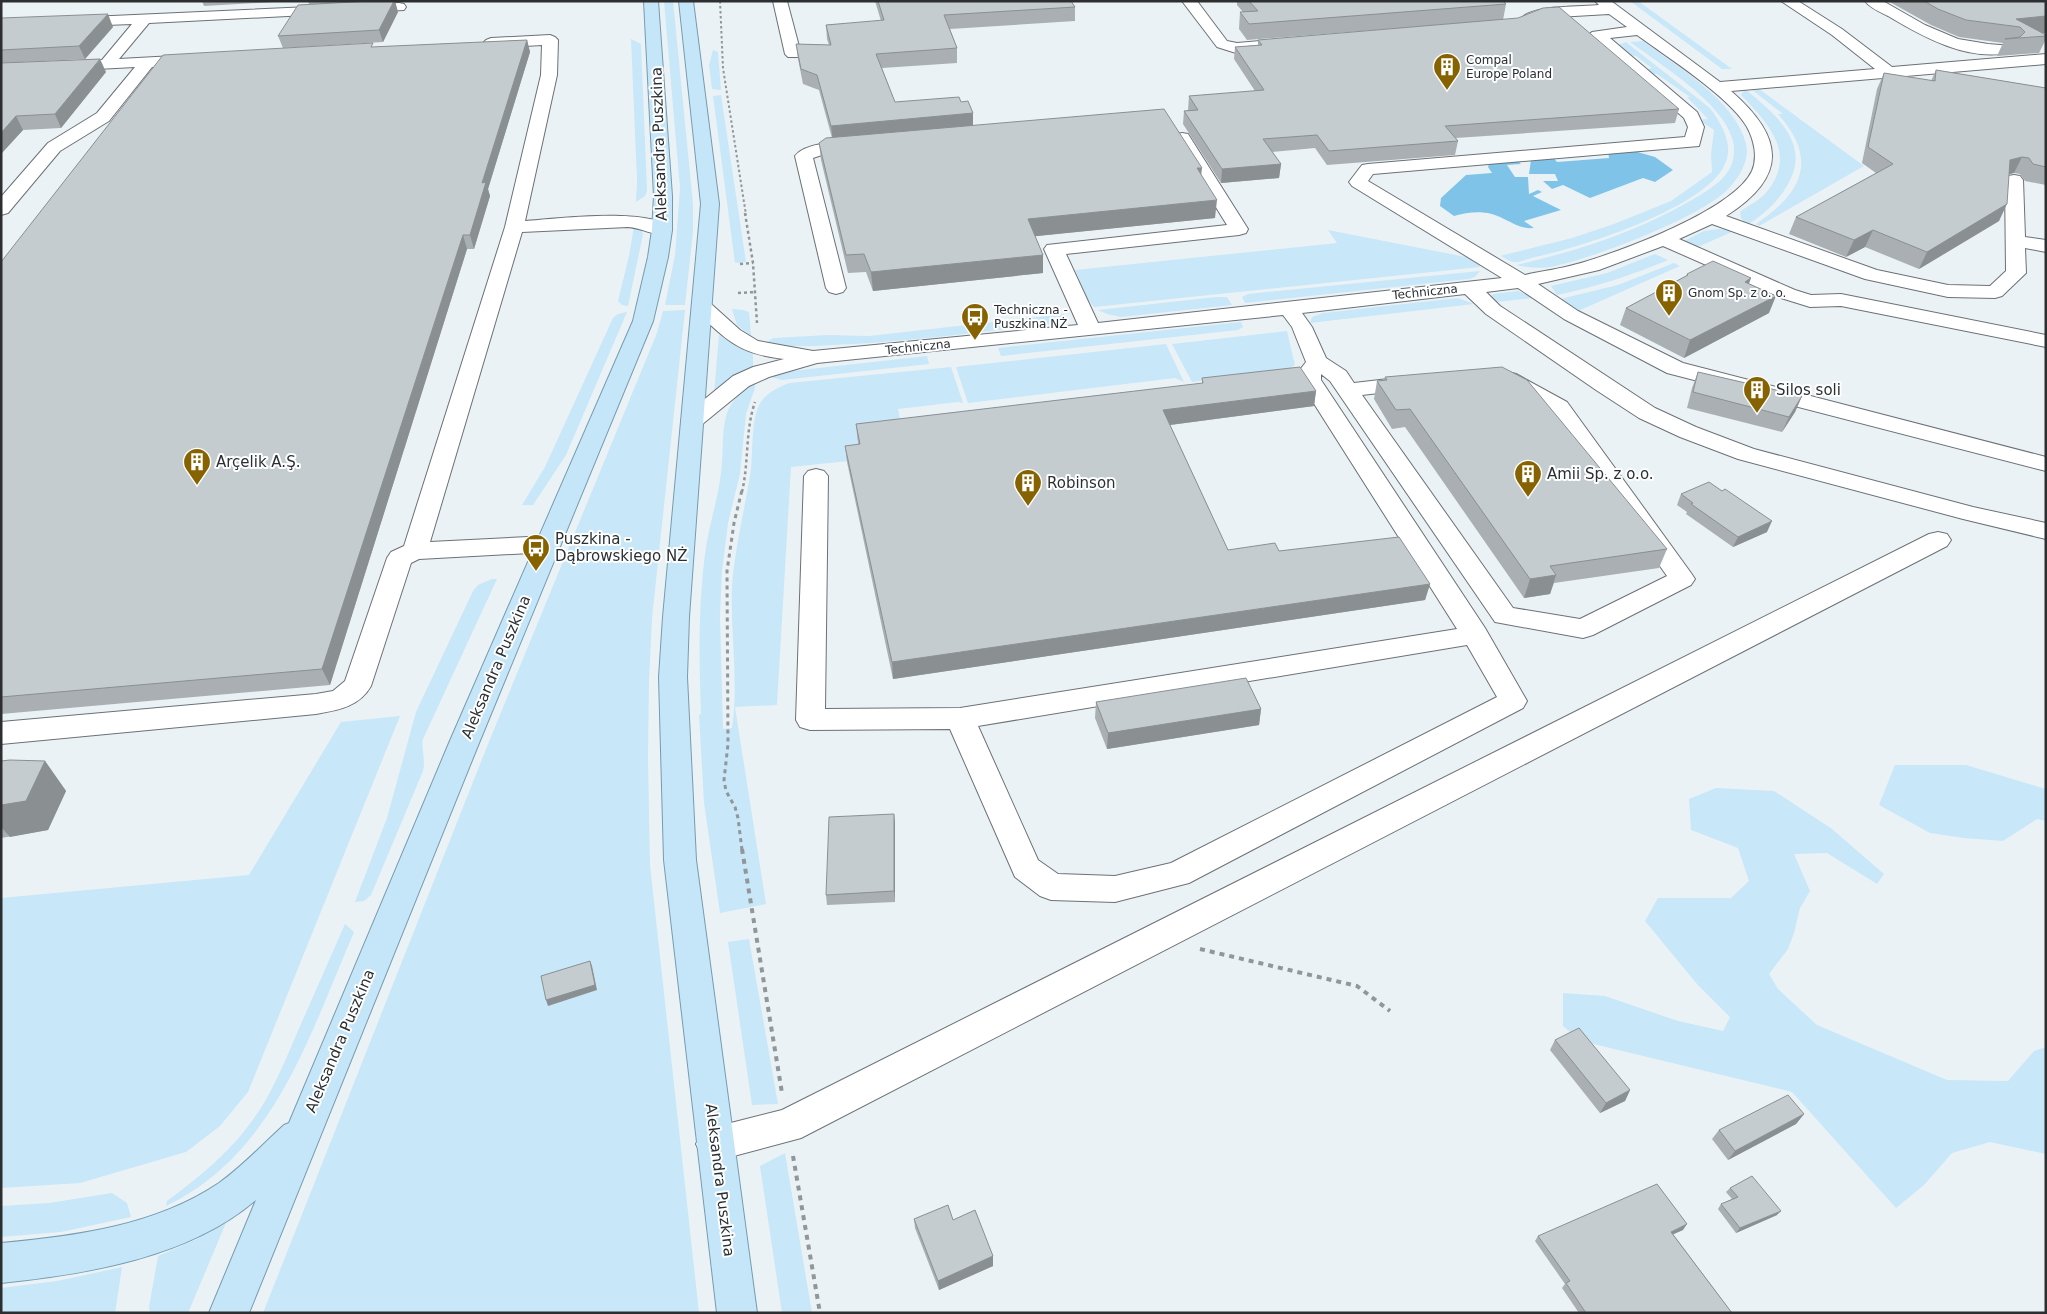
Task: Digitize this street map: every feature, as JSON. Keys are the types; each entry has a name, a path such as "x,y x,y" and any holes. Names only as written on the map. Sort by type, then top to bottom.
{"main road":[{"name":"Aleksandra Puszkina","path":"229,1313 302,1133 548,544 643,322 662,230 650,202 651,1"},
{"name":"Aleksandra Puszkina","path":"686,1 710,204 676,617 674,677 675,766 680,869 737,1313"},
{"path":"1,1263 39,1259 101,1248 145,1237 189,1221 233,1195 302,1133"}],"street":[{"path":"780,1 793,54"},
{"path":"1189,1 1222,44 1228,47 1286,44"},
{"path":"1788,1 1837,32 1888,72"},
{"path":"1872,1 1931,35 1978,49 1993,50 2046,46"},
{"path":"1515,25 1532,10 1607,5"},
{"name":"Techniczna","path":"692,421 741,381 760,372 816,357 1091,330 1522,282 1591,266 1663,239 1712,217 1746,192 1758,177 1763,163 1764,146 1757,129 1716,86 1607,5"},
{"path":"1,25 399,8"},
{"path":"106,65 144,19"},
{"path":"1641,30 1597,35 1691,116 1696,127 1693,142 1368,169 1358,182 1522,282 1571,315 1675,368 2046,464"},
{"path":"415,551 515,220 549,74 550,40 472,44"},
{"path":"1993,50 2015,62"},
{"path":"1716,86 2046,59"},
{"path":"1,69 206,60"},
{"path":"1,209 54,147 104,117 147,63"},
{"path":"1904,71 1961,81"},
{"path":"1091,330 1054,249 1239,229 1173,125"},
{"path":"836,288 804,156 822,149 870,144"},
{"path":"1712,217 1872,275 1948,291 1995,292 2016,273 2014,180"},
{"path":"515,220 650,202"},
{"path":"515,220 628,221 646,223 662,230"},
{"path":"1663,239 1779,291 1810,301 1841,300 2046,341"},
{"path":"2016,241 2046,246"},
{"path":"1469,288 1493,310 1596,380 1647,412 1688,432 1746,454 1972,514 2046,531"},
{"name":"Techniczna","path":"703,307 732,334 745,343 758,348 816,357"},
{"path":"1288,307 1302,327 1317,362 1338,376 1504,616 1583,629 1682,579 1559,407 1502,376 1487,376"},
{"path":"960,718 1026,868 1051,887 1115,889 1178,874 1513,701 1475,635 1310,380 1310,371 1317,362"},
{"path":"1347,390 1440,380"},
{"path":"816,476 810,720 960,718 1475,635"},
{"path":"715,1144 788,1126 1938,540"},
{"path":"1,733 316,704 341,699 357,686 400,558 415,551 548,544"}],"path":[{"path":"740,264 753,263"},
{"path":"738,293 756,292"},
{"path":"728,728 728,753 724,780 726,791 735,807 738,818 742,860 755,942"},
{"path":"1158,939 1357,986 1390,1012"}],"shaded area":[{"path":"664,1 673,1 693,204 693,232 685,305 665,305 675,255 680,188"},
{"path":"1630,1 1638,1 1732,69 1722,69"},
{"path":"631,39 641,44 647,191 645,196 636,202 637,180"},
{"path":"1643,41 1703,86 1730,113 1740,128 1747,150 1745,162 1737,179 1729,188 1696,212 1617,247 1550,267 1537,268 1516,265 1584,247 1649,222 1706,191 1721,180 1731,167 1734,148 1727,127 1705,99 1674,73 1630,42"},
{"path":"1626,42 1710,108 1719,121 1727,142 1728,149 1725,164 1714,180 1695,195 1670,209 1613,234 1560,251 1520,261 1512,262 1500,256 1572,238 1614,224 1671,201 1712,172 1711,154 1714,130 1699,120 1708,119 1687,97 1690,97 1657,74 1645,73 1636,66 1647,69 1652,68 1636,56 1628,55 1618,45"},
{"path":"713,50 718,52 721,90 712,89 709,65"},
{"path":"1755,86 1864,166 1759,226 1756,224 1785,200 1794,188 1800,175 1801,161 1798,146 1791,131 1778,114 1783,114 1751,89"},
{"path":"1745,89 1778,119 1793,142 1795,155 1794,169 1788,184 1780,196 1770,207 1747,225 1741,218 1740,212 1765,194 1775,180 1779,166 1779,153 1776,140 1769,128 1741,95"},
{"path":"721,95 746,262 735,263 713,96"},
{"path":"1634,151 1655,157 1673,170 1655,182 1643,178 1590,198 1563,185 1552,189 1543,181 1558,181 1555,174 1529,174 1531,160 1552,156 1557,162 1609,158 1608,152"},
{"path":"1518,161 1521,164 1507,165 1515,177 1528,177 1529,194 1538,190 1542,192 1533,196 1561,210 1524,221 1534,228 1522,227 1498,216 1486,213 1473,212 1454,216 1440,206 1441,198 1466,175 1492,173 1488,167 1489,164"},
{"path":"634,226 641,230 643,234 628,306 622,305 618,301"},
{"path":"1719,229 1734,231 1693,249 1682,242 1704,231"},
{"path":"1328,230 1476,259 1480,267 1094,307 1088,300 1075,270 1337,243"},
{"path":"1655,254 1668,260 1614,280 1571,292 1557,295 1551,286 1607,273"},
{"path":"1674,263 1680,266 1578,311 1560,299 1618,285"},
{"path":"1480,271 1475,277 1469,279 1245,303 1242,297 1248,294"},
{"path":"1518,291 1534,298 1496,302 1491,297 1493,294"},
{"path":"1227,297 1232,305 1121,317 1098,310"},
{"path":"1458,298 1474,304 1310,323 1312,317 1323,313"},
{"path":"732,309 749,312 751,336 737,325"},
{"path":"685,310 652,618 648,758 650,865 699,1313 263,1313 488,744 657,333 663,311"},
{"path":"627,312 566,455 533,505 522,505 545,467 613,318 618,314"},
{"path":"1064,314 1053,324 905,340 810,346 765,343 773,338 829,335 869,336"},
{"path":"1241,322 1243,327 1238,330 1001,356 998,348"},
{"path":"1287,331 1295,365 1284,372 1192,382 1172,344"},
{"path":"719,335 735,346 753,353 753,368 714,393"},
{"path":"1166,344 1184,382 1175,378 968,403 956,367"},
{"path":"927,356 929,364 782,380 768,376 792,371"},
{"path":"951,367 963,403 898,409 902,430 857,440 858,460 791,467 777,705 735,707 766,904 720,913 704,803 699,715 701,714 700,630 703,568 720,482 724,427 727,413 738,395 755,382 755,388 746,414 740,474 728,523 722,571 720,616 723,729 732,728 735,693 732,621 733,571 751,469 754,425 761,402 770,393 789,383"},
{"path":"492,579 497,579 423,739 423,771 371,895 364,901 355,902 387,818 416,712 473,591 478,585"},
{"path":"400,716 248,1092 220,1126 186,1152 80,1183 1,1188 1,898 249,875 341,722"},
{"path":"1895,765 1966,765 2046,789 2046,821 2037,819 2003,841 1930,833 1879,805"},
{"path":"1716,788 1774,791 1832,829 1884,874 1877,884 1827,853 1794,854 1810,891 1800,908 1788,949 1769,974 1778,989 1817,1025 1947,1080 2008,1081 2034,1051 2046,1047 2046,1154 1990,1142 1952,1153 1924,1185 1896,1208 1792,1092 1581,1041 1563,1026 1563,993 1605,996 1678,1021 1723,1031 1730,1017 1697,984 1645,921 1658,898 1731,898 1749,881 1738,848 1691,830 1689,799"},
{"path":"345,924 354,932 304,1050 284,1088 261,1124 235,1156 203,1184 166,1206 167,1201 201,1174 233,1144 259,1111 272,1089"},
{"path":"749,939 778,1104 752,1105 728,942"},
{"path":"785,1153 812,1313 782,1313 760,1166"},
{"path":"112,1193 127,1203 131,1217 61,1232 1,1237 1,1206 49,1203"},
{"path":"228,1218 188,1313 150,1313 149,1307 158,1256 197,1239"},
{"path":"122,1267 115,1313 1,1313 1,1288 57,1281"}],"building":[{"path":"394,1 379,30 278,36 298,5"},
{"path":"878,1 1071,1 1075,7 944,15 957,48 876,54 895,102 959,97 961,102 968,101 973,113 831,126 817,75 801,69 796,44 831,45 826,25 884,20"},
{"path":"1249,1 1503,1 1506,4 1249,24 1240,12 1258,11"},
{"path":"1924,1 2046,1 2046,16 2016,19 2046,36 2005,39 2020,37 2025,32 2020,27 1966,20 1938,9"},
{"name":"Compal Europe Poland","path":"1559,7 1679,109 1445,126 1458,141 1329,151 1317,135 1263,139 1281,164 1222,169 1184,111 1198,110 1189,96 1264,90 1235,47 1262,45 1258,40 1518,18 1543,8"},
{"path":"108,14 79,46 1,50 1,18"},
{"name":"Arçelik A.Ş.","path":"527,40 482,183 486,182 470,235 463,235 322,669 1,697 1,262 163,55 373,43 371,47"},
{"path":"100,59 55,114 16,116 1,133 1,63"},
{"path":"1936,70 2046,88 2046,167 2033,164 2029,158 2022,157 2010,160 2007,204 1927,252 1873,230 1854,240 1796,217 1893,164 1868,147 1884,73 1935,81"},
{"path":"1164,109 1202,168 1197,168 1217,200 1028,219 1043,255 871,272 864,254 846,255 819,143 826,138"},
{"path":"1713,261 1751,278 1745,282 1776,296 1690,340 1626,308 1687,274"},
{"name":"Robinson","path":"1300,367 1316,391 1163,410 1228,550 1275,543 1279,551 1399,537 1430,584 892,662 845,446 860,444 856,424 1203,383 1202,378"},
{"name":"Amii Sp. z o.o.","path":"1502,367 1527,380 1667,549 1550,566 1556,575 1530,579 1410,409 1396,410 1377,381 1387,380 1385,377"},
{"path":"1698,372 1802,396 1789,417 1693,392"},
{"path":"1709,482 1722,491 1725,489 1772,521 1738,537 1691,504 1693,503 1681,494"},
{"path":"1246,678 1261,709 1108,733 1096,702"},
{"path":"1,761 45,761 26,801 1,805"},
{"path":"894,814 894,891 826,895 829,817"},
{"path":"590,961 595,985 546,1000 541,976"},
{"path":"1579,1028 1630,1090 1606,1103 1555,1040"},
{"path":"1788,1095 1804,1114 1735,1151 1719,1130"},
{"path":"1752,1176 1781,1211 1740,1228 1721,1204 1738,1197 1730,1188"},
{"path":"1657,1184 1687,1224 1671,1232 1732,1313 1586,1313 1566,1283 1570,1281 1538,1236"},
{"path":"948,1205 953,1220 975,1210 993,1256 938,1281 914,1219"}],"place":[{"name":"Compal Europe Poland","path":"1447,91"},
{"name":"Gnom Sp. z o. o.","path":"1669,317"},
{"name":"Techniczna - Puszkina NŻ","path":"975,341"},
{"name":"Silos soli","path":"1757,414"},
{"name":"Arçelik A.Ş.","path":"197,486"},
{"name":"Amii Sp. z o.o.","path":"1528,498"},
{"name":"Robinson","path":"1028,507"},
{"name":"Puszkina - Dąbrowskiego NŻ","path":"536,572"}]}
